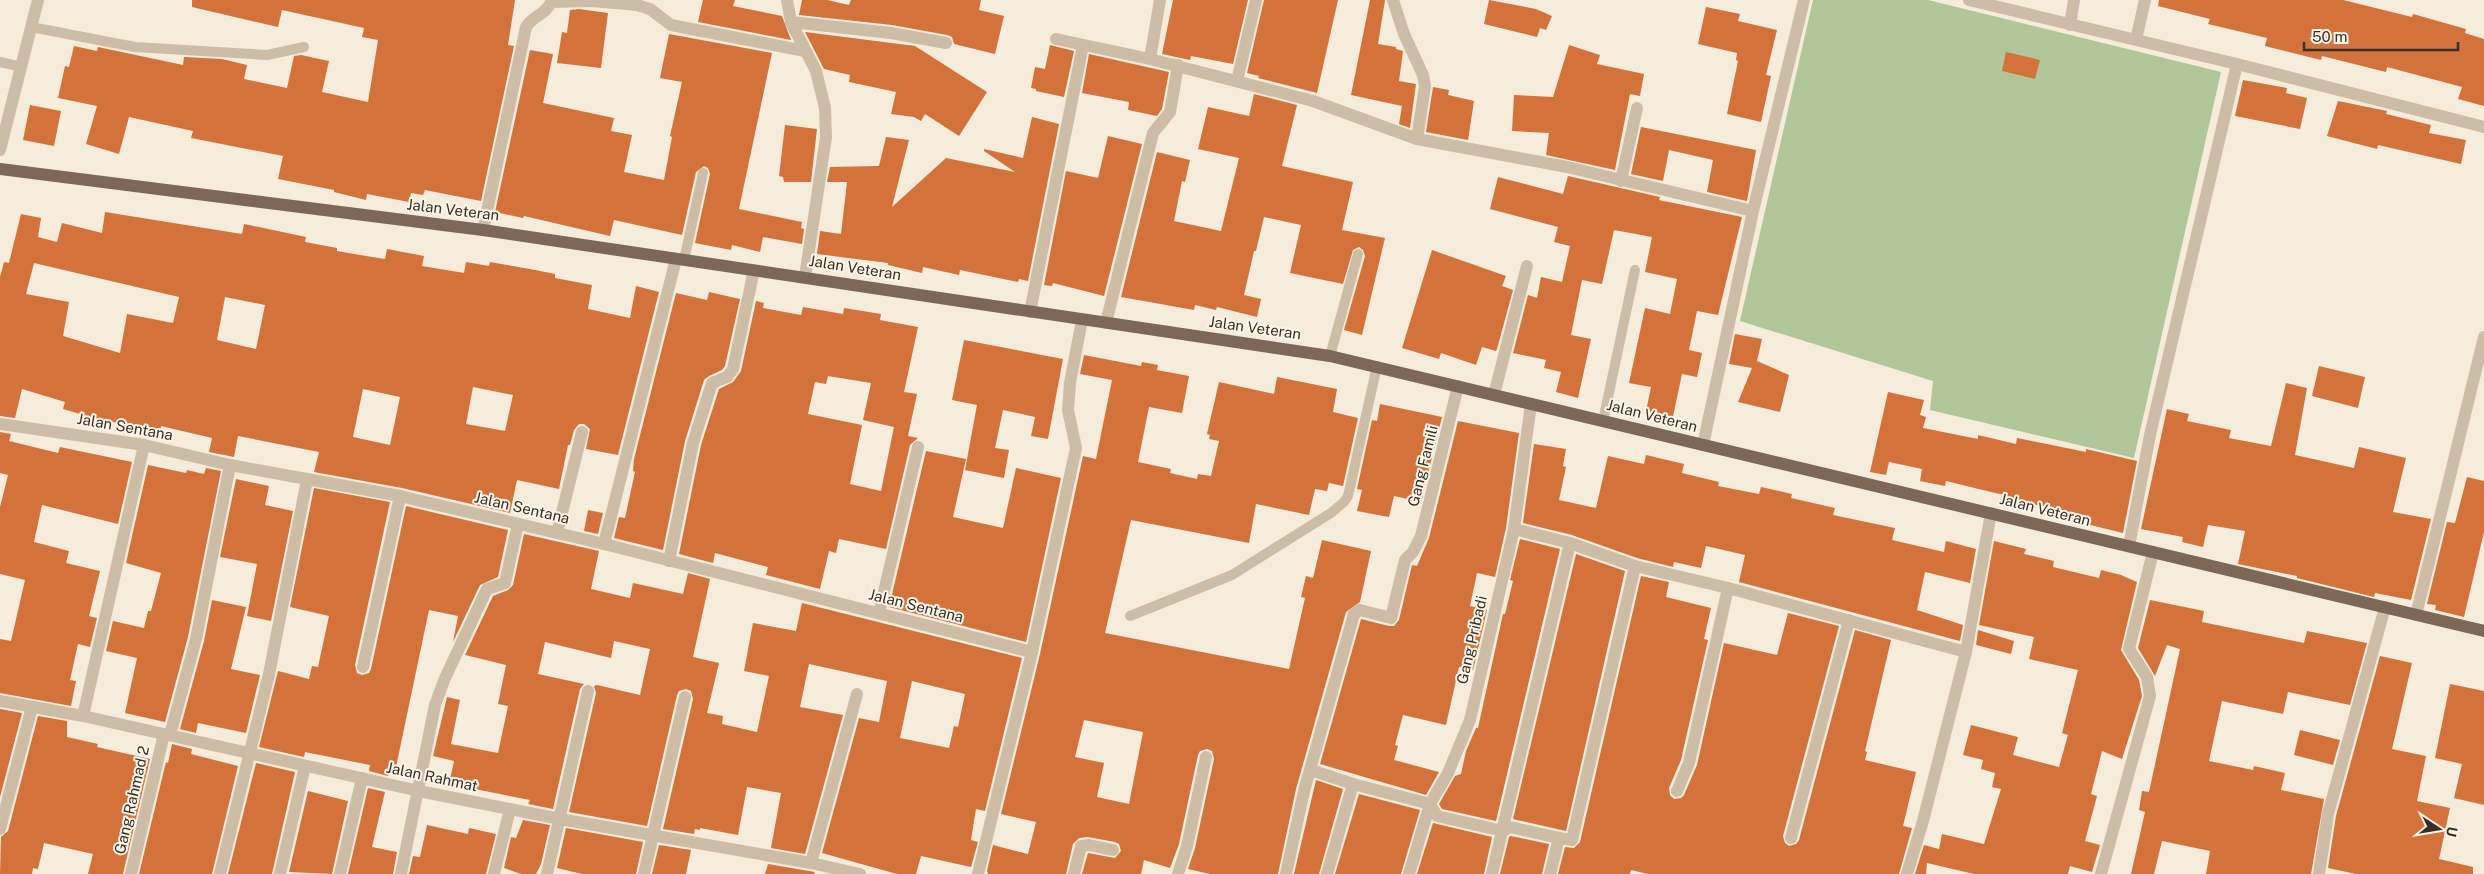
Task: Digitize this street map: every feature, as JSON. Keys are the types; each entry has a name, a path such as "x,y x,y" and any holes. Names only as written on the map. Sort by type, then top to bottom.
{"main road":[{"name":"Jalan Veteran","path":"0,169 483,230 805,276 1082,320 1330,356 2484,631"}],"street":[{"path":"0,150 38,0"},
{"path":"787,0 791,22 816,71 825,108 826,138 805,276"},
{"path":"1150,59 1160,0"},
{"path":"1237,81 1256,0"},
{"path":"1394,0 1404,34 1423,74 1425,86 1417,139"},
{"path":"1703,445 1753,211 1804,0"},
{"path":"1969,0 2005,4 2070,24 2237,64 2484,127"},
{"path":"2070,24 2074,0"},
{"path":"2136,40 2146,0"},
{"path":"483,230 526,27 529,22 544,13 550,1 592,1 637,5 650,9 671,25 805,50"},
{"path":"791,22 891,33 946,43"},
{"path":"1056,39 1178,65 1313,101 1417,139 1514,156 1753,211"},
{"path":"1030,312 1083,45"},
{"path":"2129,546 2150,435 2237,64"},
{"path":"1106,323 1153,133 1170,112 1178,65"},
{"path":"1622,180 1637,108"},
{"path":"604,544 680,259"},
{"path":"1494,396 1527,266"},
{"path":"669,561 698,426 712,383 727,377 733,369 754,270"},
{"path":"978,874 1032,652 1076,448 1068,410 1070,383 1082,320"},
{"path":"2416,615 2484,336"},
{"name":"Gang Famili","path":"1311,770 1355,612 1360,610 1391,618 1405,560 1413,552 1422,536 1458,386"},
{"name":"Gang Pribadi","path":"1409,874 1430,804 1448,773 1470,720 1514,530 1531,404"},
{"name":"Jalan Sentana","path":"0,424 144,445 230,465 400,496 604,544 1032,652"},
{"path":"557,533 582,432"},
{"path":"83,716 144,445"},
{"path":"879,613 918,447"},
{"name":"Gang Rahmad 2","path":"131,874 167,734 196,639 230,465"},
{"path":"220,874 269,674 308,480"},
{"path":"363,667 400,496"},
{"path":"1907,874 1923,821 1966,652 1991,513"},
{"path":"401,874 435,706 445,678 487,588 504,583 518,524"},
{"path":"1514,530 1570,543 1635,566 1728,588 1966,652"},
{"path":"1492,874 1570,543"},
{"path":"2101,874 2150,696 2148,677 2129,649 2153,552"},
{"path":"1286,874 1297,820 1311,770 1353,784 1430,804 1437,816 1503,831 1510,827 1572,840 1635,566"},
{"path":"1677,791 1689,763 1728,588"},
{"path":"2319,874 2328,814 2385,608"},
{"path":"1791,838 1849,620"},
{"path":"547,874 588,691"},
{"path":"817,867 856,694"},
{"path":"644,874 685,696"},
{"name":"Jalan Rahmat","path":"0,702 83,716 418,791 860,874"},
{"path":"0,829 32,707"},
{"path":"1178,874 1187,846 1206,757"},
{"path":"280,874 305,766"},
{"path":"340,874 362,778"},
{"path":"1327,874 1353,784"},
{"path":"494,874 510,809"},
{"path":"1550,874 1559,838"},
{"path":"1074,874 1084,844 1113,850"}],"lane":[{"path":"31,27 135,47 267,55 304,47"},
{"path":"0,62 22,67"},
{"path":"680,259 703,173"},
{"path":"1330,356 1358,254"},
{"path":"1603,421 1635,270"},
{"path":"1130,616 1232,575 1319,522 1344,502 1348,496 1377,366"}],"green space":[{"path":"1813,0 1928,0 2221,72 2134,458 1930,410 1933,381 1740,321"}],"building":[{"path":"192,0 515,0 508,45 514,46 481,201 425,190 423,195 411,193 409,202 367,194 366,200 334,192 334,190 278,179 283,156 191,138 193,131 129,117 119,154 86,144 97,106 58,98 65,66 69,67 74,46 97,51 98,47 183,65 184,57 222,59 247,65 244,79 287,88 294,56 301,55 329,61 322,92 368,102 378,40 362,37 364,28 282,10 278,27 192,7"},
{"path":"703,0 735,0 733,6 782,16 791,40 698,22"},
{"path":"802,0 827,0 849,5 851,0 981,0 979,10 1004,16 995,54 954,44 952,37 947,35 892,25 799,15"},
{"path":"1173,0 1248,0 1233,64 1191,56 1190,60 1162,54"},
{"path":"1264,0 1338,0 1317,93 1258,78 1259,76 1247,73"},
{"path":"1370,0 1385,0 1378,44 1396,47 1396,49 1403,51 1399,81 1416,84 1410,128 1399,124 1402,106 1351,95"},
{"path":"1489,0 1536,9 1552,16 1546,30 1540,28 1537,37 1484,24"},
{"path":"2159,0 2343,0 2412,17 2413,14 2466,29 2465,33 2484,39 2484,106 2458,99 2462,87 2387,67 2386,72 2322,56 2321,60 2265,46 2267,38 2208,24 2210,19 2158,6"},
{"path":"1706,7 1740,14 1738,21 1777,30 1766,75 1771,76 1761,122 1727,114 1738,61 1736,60 1737,53 1698,44"},
{"path":"579,9 608,13 601,68 557,63 562,32 567,33 570,10"},
{"path":"805,32 915,46 987,92 959,136 925,114 921,121 914,117 891,114 896,92 849,82 850,75 824,69"},
{"path":"669,34 772,53 739,209 802,222 801,228 804,229 802,244 763,237 760,252 732,245 731,250 695,243 710,174 708,168 704,166 696,172 682,235 614,220 610,236 524,216 523,218 495,212 530,50 553,54 543,103 614,118 611,131 632,135 624,172 664,180 672,137 670,136 682,82 660,78"},
{"path":"1050,45 1074,51 1064,97 1036,91 1036,89 1031,88 1035,67 1045,69"},
{"path":"1569,45 1600,55 1597,64 1644,74 1640,96 1630,94 1615,170 1546,155 1549,133 1512,131 1514,95 1553,97"},
{"path":"2006,52 2040,60 2035,79 2002,71"},
{"path":"1089,54 1169,72 1162,109 1157,116 1128,110 1129,102 1082,93"},
{"path":"2243,80 2287,88 2286,93 2307,98 2300,129 2235,116"},
{"path":"1433,87 1449,90 1448,95 1474,101 1468,140 1426,132"},
{"path":"1254,94 1297,105 1282,166 1353,182 1342,230 1385,238 1362,335 1344,330 1365,256 1363,250 1359,247 1353,250 1343,284 1290,273 1301,225 1264,217 1244,295 1261,299 1257,317 1217,307 1216,310 1195,305 1194,310 1121,297 1157,152 1190,160 1185,182 1182,181 1174,221 1221,231 1239,158 1198,149 1208,107 1249,116"},
{"path":"2338,101 2387,111 2386,114 2431,125 2429,133 2466,140 2461,164 2378,145 2377,149 2327,136"},
{"path":"30,105 61,111 54,146 23,140"},
{"path":"1032,117 1059,124 1028,281 1019,279 1018,282 960,270 959,275 923,267 922,273 888,265 888,263 817,254 820,231 841,234 847,182 827,182 830,167 879,166 886,137 909,140 892,207 946,158 1015,172 984,151 984,149 1023,158"},
{"path":"785,125 817,129 811,182 784,182 783,177 779,176"},
{"path":"1641,127 1756,150 1747,201 1707,192 1713,160 1669,150 1663,181 1631,174"},
{"path":"1108,136 1142,144 1104,296 1053,283 1052,286 1044,285 1066,171 1098,178"},
{"path":"1568,176 1660,197 1659,200 1742,217 1718,315 1697,311 1689,350 1702,353 1697,377 1682,374 1672,421 1645,416 1651,387 1629,383 1645,308 1670,314 1677,279 1645,272 1652,237 1614,230 1602,284 1582,280 1571,335 1591,339 1578,398 1556,392 1561,372 1544,368 1546,360 1513,353 1528,295 1537,298 1541,277 1562,282 1570,246 1554,242 1558,227 1490,209 1498,177 1563,194"},
{"path":"105,212 242,234 244,224 306,237 305,242 337,248 337,251 385,259 387,249 424,256 422,266 464,273 466,262 489,266 490,262 555,274 555,278 592,285 588,309 630,318 636,286 659,292 618,455 586,449 590,429 584,424 579,424 574,430 570,445 568,445 559,489 517,480 510,513 402,488 314,472 319,452 238,436 234,457 209,452 212,438 161,426 160,432 94,418 63,409 65,402 22,389 15,418 0,416 0,277 4,262 9,263 21,214 41,218 38,237 57,242 62,223 102,233","holes":["34,263 179,297 173,323 127,314 120,353 63,336 69,302 26,294","225,297 265,305 256,349 217,340","473,387 513,395 505,431 466,424","363,389 400,397 390,445 353,437"]},
{"path":"1432,250 1506,276 1502,286 1513,290 1497,349 1496,351 1482,347 1476,365 1441,353 1439,359 1402,348"},
{"path":"709,292 740,299 725,366 722,370 704,380 685,441 663,550 614,538 619,517 625,518 635,472 633,471 634,459 676,293 707,300"},
{"path":"756,301 764,303 763,308 801,315 803,307 843,314 844,308 881,314 880,320 918,327 904,392 917,394 908,436 918,438 910,445 886,549 839,539 836,553 829,551 820,589 766,575 768,567 715,553 713,563 679,554 701,445 719,389 733,382 741,371","holes":["828,376 871,383 863,420 894,427 881,491 850,484 862,425 808,414 815,382 826,384"]},
{"path":"1735,334 1762,339 1757,361 1789,375 1780,412 1738,402 1752,368 1729,364"},
{"path":"964,340 1063,359 1048,439 1031,436 1035,417 1003,410 995,448 1009,450 1004,478 965,470 977,405 952,400"},
{"path":"1084,355 1141,366 1142,362 1158,365 1157,370 1189,376 1182,413 1149,407 1138,462 1171,469 1170,473 1197,479 1198,474 1211,476 1219,441 1209,439 1210,435 1207,434 1219,382 1274,394 1277,377 1337,389 1333,412 1358,418 1343,486 1329,483 1327,491 1315,489 1309,515 1256,504 1249,543 1131,520 1105,633 1289,669 1305,598 1301,597 1306,576 1313,578 1322,540 1371,551 1360,602 1346,612 1296,789 1278,874 1210,874 1188,869 1195,848 1214,759 1212,751 1207,749 1200,751 1198,755 1179,844 1170,868 1144,860 1141,874 1082,874 1088,853 1115,858 1121,851 1119,844 1115,842 1088,837 1079,838 1073,844 1066,874 988,874 993,845 1028,854 1036,822 1001,814 1040,654 1083,456 1096,459 1112,380 1080,374","holes":["1084,720 1143,732 1129,804 1097,797 1104,763 1075,757"]},
{"path":"2319,366 2365,377 2358,408 2312,396"},
{"path":"2286,383 2307,388 2295,455 2354,468 2359,447 2406,458 2393,512 2431,519 2411,600 2375,593 2374,597 2297,578 2297,576 2238,564 2245,531 2208,525 2203,547 2182,542 2183,537 2141,529 2167,409 2189,414 2187,421 2231,430 2229,438 2271,446"},
{"path":"1888,392 1924,400 1920,415 1926,417 1923,428 1978,439 1978,435 2016,444 2017,438 2086,452 2086,449 2137,461 2123,533 2070,520 2072,513 2005,498 2005,495 1946,481 1945,486 1920,481 1922,469 1889,462 1886,475 1870,472"},
{"path":"1380,404 1442,417 1421,502 1394,496 1389,517 1357,511 1362,490 1357,489 1372,420 1377,421"},
{"path":"1458,421 1519,433 1506,528 1495,577 1477,573 1470,606 1487,610 1473,670 1459,667 1446,725 1403,715 1395,745 1398,746 1394,760 1439,772 1426,795 1320,764 1361,619 1389,626 1394,626 1399,620 1412,565 1417,566 1429,538"},
{"path":"0,432 11,434 9,441 58,453 60,447 132,462 118,524 42,505 34,542 69,551 66,563 100,571 89,616 97,618 90,647 78,644 70,680 76,681 71,706 0,693 0,639 11,641 25,580 0,574 0,507 8,475 0,473"},
{"path":"1534,444 1566,449 1563,466 1566,467 1559,500 1596,508 1608,456 1644,464 1646,455 1684,464 1682,473 1719,482 1718,486 1759,494 1761,487 1792,494 1791,498 1835,508 1833,515 1895,528 1892,540 1944,552 1946,541 1976,549 1970,583 1925,572 1917,610 1963,625 1960,641 1739,582 1745,555 1706,546 1701,568 1674,562 1673,567 1637,558 1572,535 1523,523"},
{"path":"926,451 966,459 953,517 1003,528 1016,468 1061,478 1026,642 889,607"},
{"path":"148,465 186,473 187,470 204,474 206,468 221,471 188,637 165,722 125,713 137,658 106,651 113,621 144,628 148,611 151,611 161,573 126,563"},
{"path":"2467,477 2484,481 2484,532 2464,617 2435,610 2436,605 2427,604 2447,522 2455,523"},
{"path":"236,479 269,486 265,505 293,511 271,621 247,616 257,564 220,557"},
{"path":"314,488 390,502 355,665 357,673 362,675 369,673 371,669 406,506 508,530 498,577 480,585 453,642 458,616 429,610 396,767 391,766 388,776 369,771 370,765 305,752 304,757 259,747 278,671 309,679 312,666 318,667 329,616 290,607"},
{"path":"588,510 603,513 598,534 584,531"},
{"path":"524,534 599,551 591,589 630,598 633,583 683,594 688,573 710,579 693,657 719,663 707,713 723,716 722,724 757,732 769,676 744,671 753,623 796,631 802,603 1022,658 985,811 976,809 971,840 978,842 971,867 921,856 916,874 897,874 822,853 859,718 879,722 887,681 809,664 800,707 843,715 805,854 771,848 781,793 747,787 738,835 700,828 700,830 695,829 694,834 663,829 693,699 691,691 686,689 679,691 677,695 647,826 569,812 596,693 594,686 597,685 640,695 650,649 614,641 611,658 545,642 538,674 584,684 580,689 553,809 528,804 530,800 449,784 454,761 433,756 447,697 460,700 451,744 498,753 508,706 498,704 506,665 465,655 493,596 508,590 513,585","holes":["912,681 965,694 958,727 954,726 949,748 900,738"]},
{"path":"1520,539 1560,549 1496,821 1442,809 1439,804 1455,776 1461,774 1466,751 1476,728 1478,728 1503,614 1505,614 1513,581 1510,580"},
{"path":"1994,541 2026,549 2024,554 2054,561 2053,567 2099,578 2101,570 2121,575 2137,582 2121,650 2139,680 2142,696 2122,759 2102,751 2091,794 2097,796 2085,841 2100,845 2092,872 2070,866 2068,874 1974,874 1927,863 1926,874 1915,874 1924,845 1939,849 1942,834 1984,844 2001,789 1992,787 1995,773 1981,769 1983,760 1963,755 1971,725 2018,737 2013,755 2059,767 2068,735 2062,733 2078,670 2029,659 2034,637 1979,625"},
{"path":"1576,554 1625,571 1566,831 1513,819"},
{"path":"1641,576 1669,582 1666,597 1711,608 1704,639 1708,640 1681,760 1669,788 1670,795 1674,799 1681,798 1684,795 1697,765 1724,643 1777,655 1788,613 1839,626 1783,836 1785,843 1789,846 1796,844 1799,840 1855,630 1891,640 1865,751 1867,752 1865,760 1916,772 1903,826 1912,828 1899,874 1648,874 1631,870 1630,874 1558,874 1565,847 1574,848 1580,842"},
{"path":"212,600 246,607 231,669 260,675 246,733 198,723 196,733 180,729 204,641"},
{"path":"2150,600 2204,611 2202,622 2304,643 2307,631 2367,643 2350,705 2288,692 2283,714 2222,701 2209,761 2253,770 2254,766 2285,773 2281,790 2324,799 2311,874 2206,874 2210,851 2162,841 2154,874 2131,874 2145,812 2139,810 2142,791 2149,792 2180,649 2167,645 2155,676 2138,648"},
{"path":"1978,630 2014,641 2011,654 1976,645"},
{"path":"2380,656 2412,663 2392,749 2426,756 2417,801 2450,808 2439,859 2473,867 2473,874 2356,874 2328,868 2336,816"},
{"path":"2450,684 2484,691 2484,805 2454,798 2462,764 2435,758"},
{"path":"0,709 22,713 0,797"},
{"path":"38,716 67,721 67,737 98,744 97,747 150,759 123,874 88,874 93,854 44,843 38,869 33,868 32,874 0,874 1,837 8,831"},
{"path":"2300,730 2340,740 2333,765 2294,755"},
{"path":"172,744 192,749 191,754 238,766 212,874 139,874"},
{"path":"256,763 295,772 272,874 228,874"},
{"path":"1316,780 1343,789 1319,874 1294,874"},
{"path":"368,788 385,792 372,847 397,852 393,874 348,874"},
{"path":"308,791 348,801 332,874 289,872"},
{"path":"1359,794 1420,810 1401,874 1335,874"},
{"path":"523,820 550,825 541,864 536,874 521,874 504,868 511,837 516,838"},
{"path":"1433,823 1492,837 1484,874 1417,874"},
{"path":"427,825 468,834 469,828 496,834 486,874 409,874 413,856 420,857"},
{"path":"566,828 643,842 636,874 582,874 557,868"},
{"path":"1509,837 1549,844 1542,874 1500,874"},
{"path":"659,845 691,850 686,874 652,874"},
{"path":"768,864 815,872 814,874 765,874"}]}
